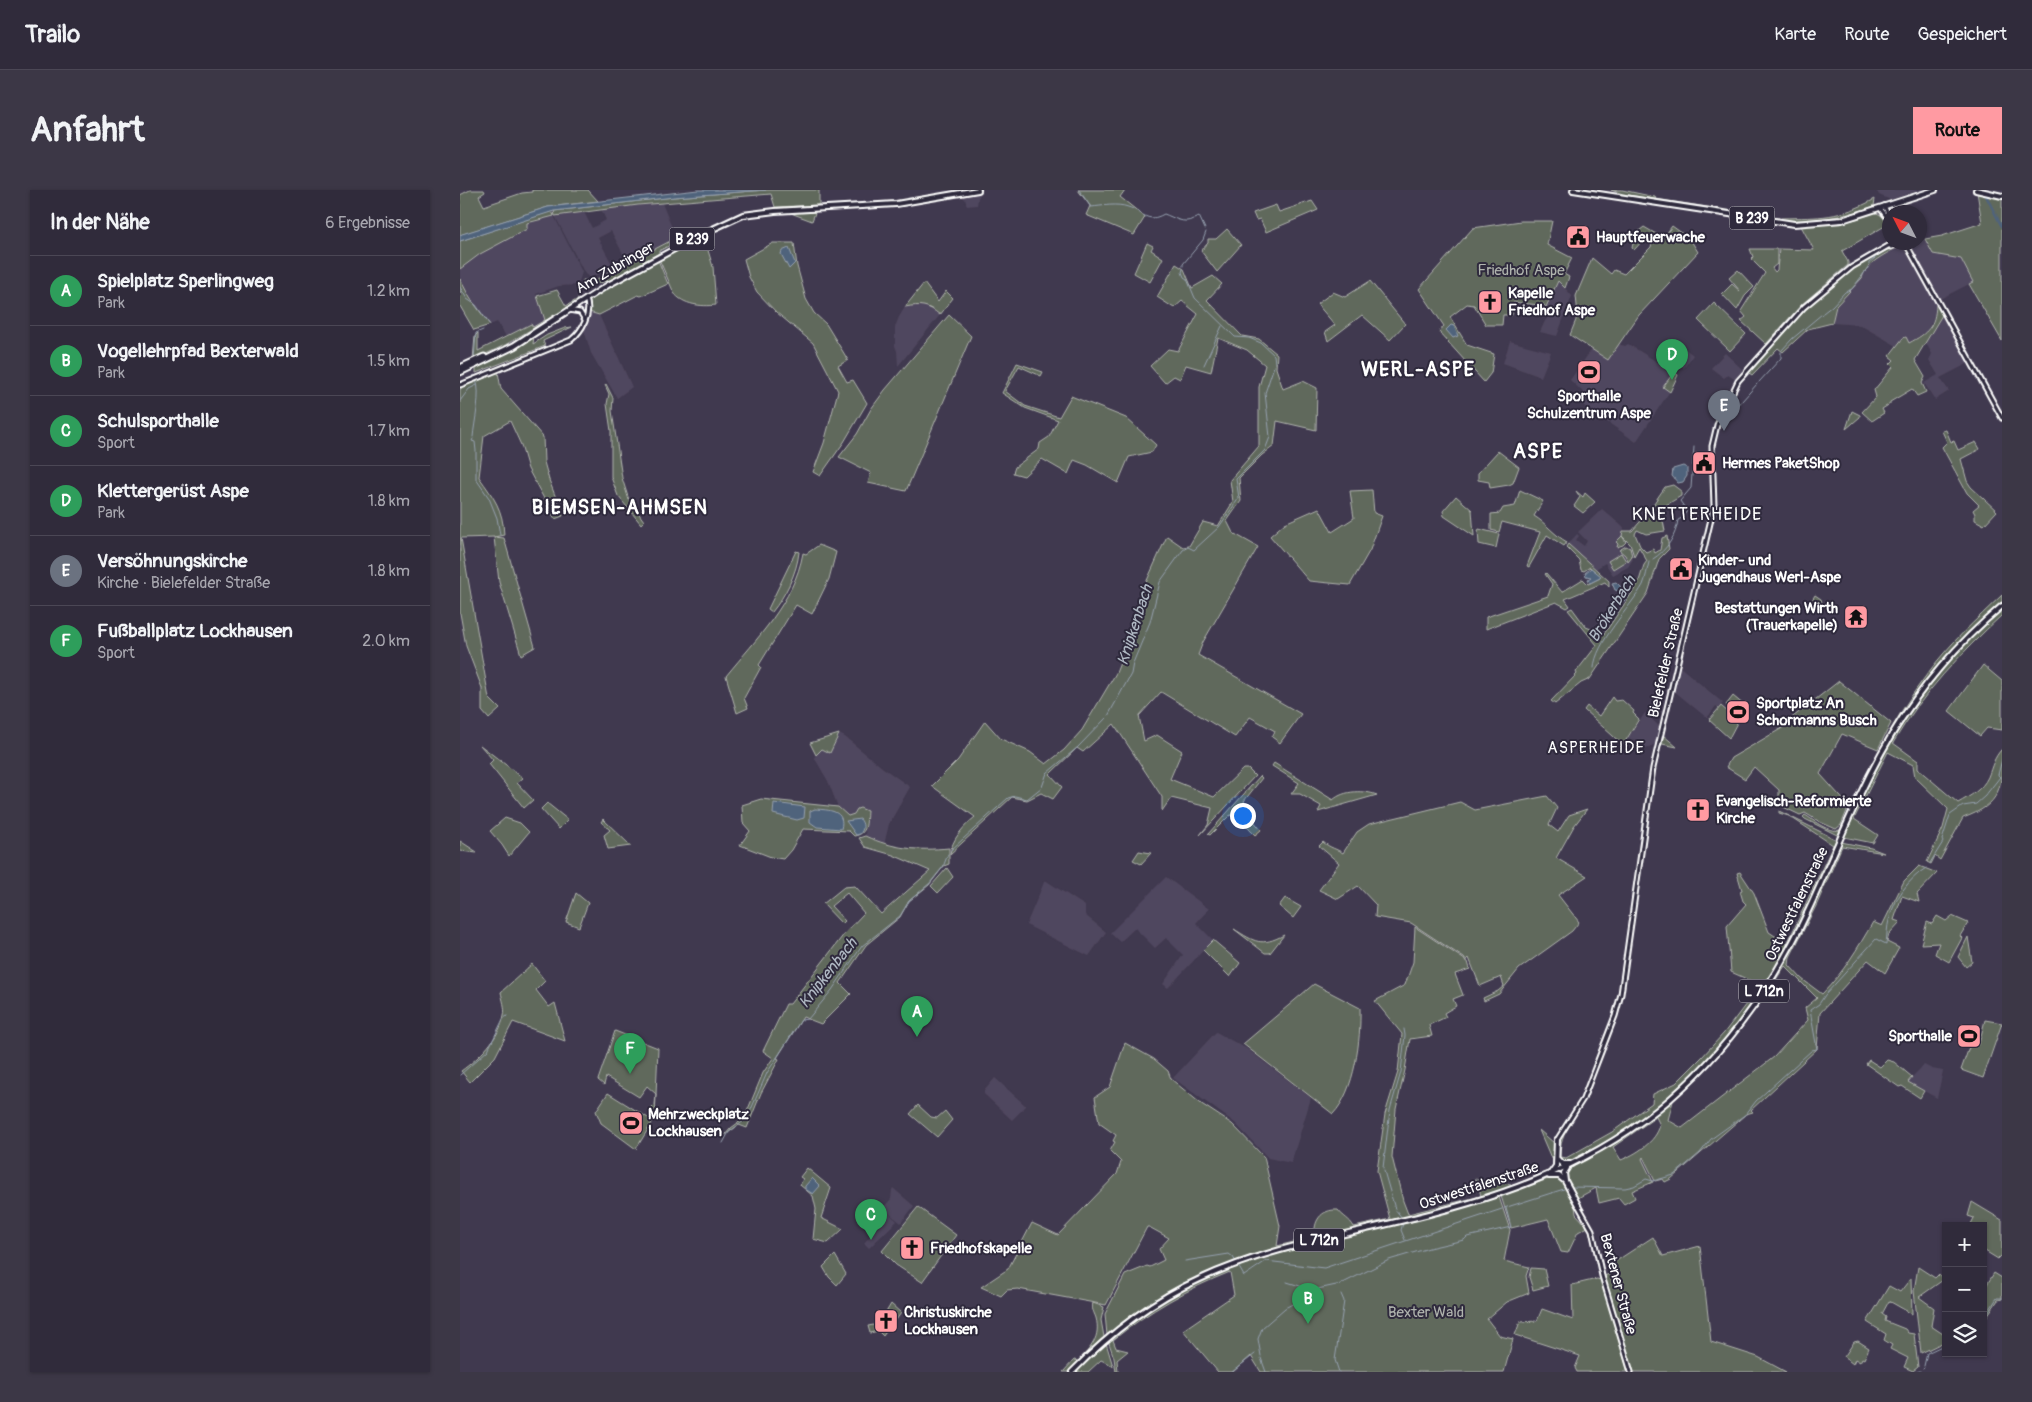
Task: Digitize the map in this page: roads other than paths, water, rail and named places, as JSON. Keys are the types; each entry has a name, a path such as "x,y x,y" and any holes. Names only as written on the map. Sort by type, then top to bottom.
{"highway":[{"name":"Am Zubringer","path":"461,370 529,337 557,318"}],"main road":[{"name":"Am Zubringer","path":"557,318 608,285 702,234 743,215 775,210 896,204 978,190"},
{"name":"B 239","path":"1573,190 1603,192 1794,224 1842,220 1882,207"},
{"name":"B 239","path":"1888,205 1935,190"},
{"path":"1976,190 2002,196"},
{"name":"Bielefelder Straße","path":"1557,1140 1583,1099 1615,1016 1621,994 1654,768 1714,506 1712,446 1717,425 1738,381 1804,307 1847,271 1883,250"},
{"path":"1909,250 2002,418"},
{"path":"460,385 563,345 578,335 587,312 584,300"},
{"path":"569,310 580,312 585,320"},
{"name":"Ostwestfalenstraße","path":"1072,1372 1103,1342 1149,1307 1184,1286 1233,1265 1292,1247 1400,1222 1496,1196 1573,1164 1610,1143 1653,1113 1688,1083 1730,1038 1755,1006 1784,958 1885,747 1914,700 1962,643 2002,606"},
{"path":"1547,1176 1555,1169 1557,1140"},
{"path":"1556,1154 1560,1163 1573,1164"},
{"path":"1573,1164 1565,1171 1565,1181 1578,1205"},
{"path":"1547,1176 1556,1176 1565,1181"},
{"name":"Bextener Straße","path":"1578,1205 1592,1230 1600,1270 1631,1372"}],"water":[{"path":"698,190 766,190 674,197 554,211 460,241 460,235 462,234 548,207"},
{"path":"789,248 795,263 789,269 781,254 782,251"},
{"path":"1451,325 1454,326 1458,336 1453,338 1446,330"},
{"path":"1683,466 1687,468 1687,476 1683,482 1678,483 1672,476 1673,469"},
{"path":"1591,568 1601,576 1590,583 1588,579 1591,577 1586,576 1585,573"},
{"path":"1616,582 1621,587 1621,590 1629,595 1623,602 1618,595 1620,591 1615,590 1612,583"},
{"path":"774,803 805,807 804,818 797,820 773,814"},
{"path":"815,809 835,812 839,815 842,823 841,829 817,827 810,822 810,811"},
{"path":"860,819 863,828 860,834 856,835 846,821"},
{"path":"812,1178 820,1186 813,1194 805,1189 805,1186"}],"waterway":[{"name":"Knipkenbach","path":"1079,190 1091,207 1119,205 1153,218 1164,214 1182,221 1193,219"},
{"path":"1985,194 2002,227"},
{"name":"Knipkenbach","path":"1195,218 1199,216 1205,229"},
{"name":"Knipkenbach","path":"1183,266 1203,240 1206,232"},
{"name":"Brökerbach","path":"1823,313 1845,292 1852,289 1868,268 1869,263 1880,254"},
{"name":"Knipkenbach","path":"951,850 1008,798 1015,796 1027,799 1042,787 1047,773 1078,747 1108,716 1131,674 1133,663 1150,622 1160,582 1183,550 1188,547 1194,550 1219,527 1239,498 1236,479 1265,450 1270,437 1265,393 1275,363 1274,355 1261,343 1249,338 1235,337 1195,298 1187,279 1184,277 1183,269"},
{"path":"460,287 467,299 476,305 490,325"},
{"name":"Brökerbach","path":"1782,350 1822,314"},
{"path":"1204,365 1222,326"},
{"path":"474,359 476,333 483,330"},
{"name":"Brökerbach","path":"1759,382 1781,358 1781,352"},
{"path":"473,368 474,377"},
{"path":"473,437 478,400 476,380"},
{"name":"Brökerbach","path":"1742,401 1757,384"},
{"path":"460,401 469,389 477,385"},
{"name":"Brökerbach","path":"1728,419 1740,402"},
{"name":"Brökerbach","path":"1718,430 1721,425 1726,423"},
{"path":"473,439 476,451"},
{"name":"Brökerbach","path":"1653,559 1670,542 1678,520 1687,511 1680,501 1691,488 1694,447"},
{"path":"476,452 476,479 489,498 497,518 500,535"},
{"name":"Brökerbach","path":"1594,668 1600,648 1643,585 1649,562"},
{"path":"1930,863 1943,842 1950,815 1963,806 1976,804 1985,796 2000,777 1998,775 2002,759"},
{"name":"Knipkenbach","path":"723,1143 729,1132 745,1120 749,1114 767,1073 801,1020 808,1019 832,990 862,946 900,916 909,901 930,883 943,867 948,854"},
{"path":"1570,1187 1625,1188 1634,1186 1646,1179 1653,1181 1674,1175 1700,1153 1711,1139 1746,1114 1756,1101 1812,1050 1817,1049 1810,1010 1819,1004 1876,939 1886,944 1891,912 1898,898 1913,878 1926,868"},
{"path":"460,1075 488,1050 503,1019 507,1016"},
{"path":"1383,1168 1390,1110 1401,1072 1404,1029"},
{"path":"1384,1171 1395,1209 1402,1218 1401,1230 1405,1240"},
{"path":"1504,1208 1564,1189"},
{"path":"1261,1356 1258,1339 1262,1328 1285,1308 1313,1290 1341,1284 1389,1260 1464,1240 1467,1237 1511,1227 1506,1208"},
{"path":"1185,1261 1229,1254 1233,1257 1244,1276 1266,1261 1324,1268 1502,1209"},
{"path":"1287,1282 1313,1290"},
{"path":"1339,1372 1335,1360 1344,1301 1341,1294"},
{"path":"1987,1314 1997,1298 2002,1298"},
{"path":"1924,1366 1927,1353 1942,1346"},
{"path":"1232,1372 1255,1354"},
{"path":"1261,1358 1266,1372"}],"place":[{"name":"Hauptfeuerwache","path":"1578,237"},
{"name":"Kapelle Friedhof Aspe","path":"1490,302"},
{"name":"Sporthalle Schulzentrum Aspe","path":"1589,372"},
{"name":"Klettergerüst Aspe","path":"1672,380"},
{"name":"Versöhnungskirche","path":"1724,431"},
{"name":"Hermes PaketShop","path":"1704,463"},
{"name":"Kinder- und Jugendhaus Werl-Aspe","path":"1681,569"},
{"name":"Bestattungen Wirth (Trauerkapelle)","path":"1856,617"},
{"name":"Sportplatz An Schormanns Busch","path":"1738,712"},
{"name":"Evangelisch-Reformierte Kirche","path":"1698,810"},
{"name":"Sporthalle","path":"1969,1036"},
{"name":"Spielplatz Sperlingweg","path":"917,1037"},
{"name":"Fußballplatz Lockhausen","path":"630,1074"},
{"name":"Mehrzweckplatz Lockhausen","path":"631,1123"},
{"name":"Schulsporthalle","path":"871,1240"},
{"name":"Friedhofskapelle","path":"912,1248"},
{"name":"Christuskirche Lockhausen","path":"886,1321"},
{"name":"Vogellehrpfad Bexterwald","path":"1308,1324"}],"district":[{"name":"WERL-ASPE","path":"1418,369"},
{"name":"ASPE","path":"1538,451"},
{"name":"BIEMSEN-AHMSEN","path":"620,507"},
{"name":"KNETTERHEIDE","path":"1697,514"},
{"name":"ASPERHEIDE","path":"1596,748"}],"park label":[{"name":"Friedhof Aspe","path":"1521,270"},
{"name":"Bexter Wald","path":"1426,1312"}]}
